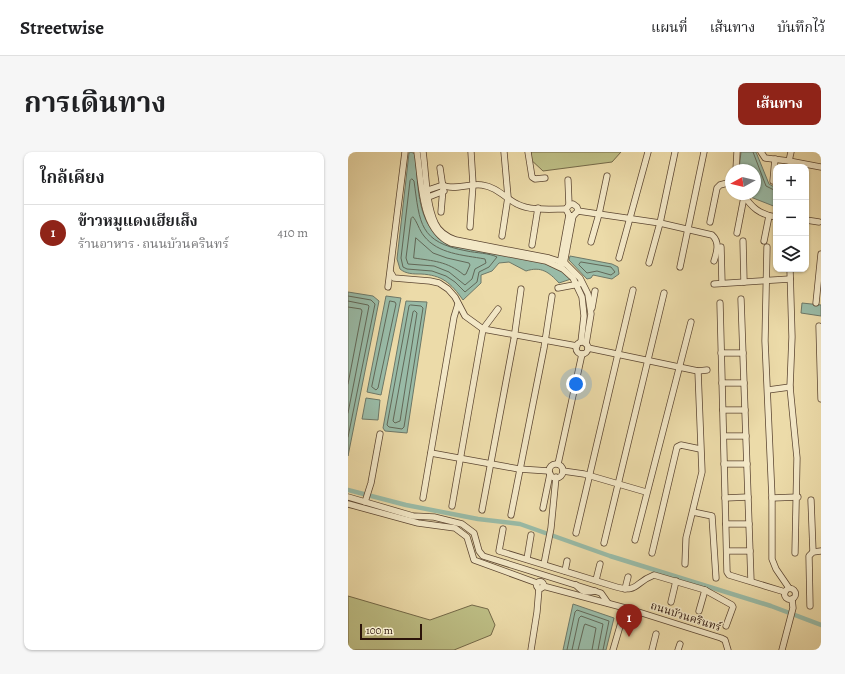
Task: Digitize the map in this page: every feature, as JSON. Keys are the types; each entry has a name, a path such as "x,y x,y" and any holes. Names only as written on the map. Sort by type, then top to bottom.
{"street":[{"path":"388,287 391,273 405,152"},
{"path":"417,152 426,191"},
{"path":"422,152 430,223 442,239 451,244 494,250 562,265 583,282 588,294 591,314"},
{"path":"470,227 473,184 471,152"},
{"path":"502,236 508,197 504,152"},
{"path":"528,152 532,177 535,179 545,178"},
{"path":"619,258 648,152"},
{"path":"649,263 660,223 675,152"},
{"path":"680,266 704,152"},
{"path":"736,164 737,152"},
{"path":"761,152 765,158 789,160 801,164"},
{"path":"789,160 791,152"},
{"path":"775,159 775,164"},
{"path":"809,166 821,167"},
{"path":"440,168 444,188 441,212"},
{"path":"591,242 599,214 606,176"},
{"path":"558,464 582,354 586,353 583,345 584,316 582,297 573,278 562,265 571,211 568,180"},
{"path":"710,222 718,188 720,184 725,183"},
{"path":"426,191 473,184 493,188 518,205 629,218 689,229 714,236 718,250 714,261"},
{"path":"427,198 444,188"},
{"path":"737,233 742,200"},
{"path":"747,200 758,212 773,217"},
{"path":"532,245 538,208"},
{"path":"764,241 769,216"},
{"path":"809,220 820,222"},
{"path":"743,241 744,282"},
{"path":"720,242 722,283"},
{"path":"767,247 765,340 772,498 772,559 787,590 786,598 792,599"},
{"path":"816,303 821,254"},
{"path":"790,272 792,337 790,386 797,458 798,497 795,554"},
{"path":"391,273 394,278 430,281 448,289 465,316 483,329 544,341 583,345 618,356 698,371 707,370"},
{"path":"714,284 790,279"},
{"path":"558,288 576,285 583,282"},
{"path":"482,510 521,289"},
{"path":"576,533 633,290"},
{"path":"582,354 577,351 583,345 595,291"},
{"path":"604,543 664,293"},
{"path":"582,297 588,294"},
{"path":"511,515 552,296"},
{"path":"741,299 751,581"},
{"path":"720,303 728,574 787,590 792,588 796,593 792,599 793,608 782,650"},
{"path":"423,498 454,317 458,304"},
{"path":"452,506 483,329 498,309"},
{"path":"635,540 690,322"},
{"path":"819,326 821,399"},
{"path":"721,353 743,352"},
{"path":"685,564 686,538 702,472 698,371"},
{"path":"722,383 744,383"},
{"path":"768,390 790,386"},
{"path":"723,410 745,410"},
{"path":"366,498 380,434"},
{"path":"724,436 746,436"},
{"path":"652,553 678,446 700,449"},
{"path":"431,453 519,469 550,472 556,478"},
{"path":"558,464 563,471 618,483 646,492"},
{"path":"543,508 552,465 558,464"},
{"path":"724,464 747,464"},
{"path":"556,478 561,476 563,471"},
{"path":"544,564 551,528 556,478"},
{"path":"348,497 366,498 413,516 434,517 462,524 474,533 479,550 483,556 576,584 581,591 587,593 595,590 601,592 608,603"},
{"path":"725,498 748,497"},
{"path":"772,498 798,497"},
{"path":"811,500 814,552"},
{"name":"ถนนบัวนครินทร์","path":"348,504 418,523 455,528 467,537 474,560 540,586 608,603 721,638 725,640 728,650"},
{"path":"693,512 712,516 716,578"},
{"path":"726,524 749,524"},
{"path":"503,529 499,551 625,589 632,589 646,578 654,575 706,590 732,605 733,607 726,626"},
{"path":"527,559 531,535"},
{"path":"727,551 750,551"},
{"path":"810,606 809,556 814,552 821,551"},
{"path":"565,570 567,561"},
{"path":"596,580 600,564"},
{"path":"625,589 628,577"},
{"path":"671,602 676,581"},
{"path":"531,650 540,586"},
{"path":"699,612 706,590"},
{"path":"613,650 624,609"},
{"path":"652,650 656,634"}],"green space":[{"path":"528,152 621,152 612,162 543,171 528,157"},
{"path":"348,596 430,620 472,605 488,609 495,625 491,635 454,650 348,650"}],"water":[{"path":"411,152 415,154 421,206 425,218 439,237 451,244 548,262 566,272 571,279 559,283 544,271 536,269 526,271 509,262 499,263 492,271 481,275 481,283 463,300 450,285 440,278 405,272 400,269 397,259 409,153"},
{"path":"741,152 756,152 761,164 740,164"},
{"path":"761,164 769,184 773,186 773,206 758,200 761,200"},
{"path":"570,256 612,264 618,267 619,274 612,279 593,275 591,278 587,279 569,260"},
{"path":"348,292 373,296 379,301 348,456"},
{"path":"386,296 401,298 381,395 367,392"},
{"path":"406,301 427,302 407,433 385,431 383,428"},
{"path":"802,303 821,305 821,316 801,313"},
{"path":"366,398 380,400 378,420 362,419"},
{"path":"573,604 614,618 606,650 563,650"}],"waterway":[{"path":"348,490 406,505 478,519 520,524 610,556 771,606 821,625"}],"place":[{"name":"ข้าวหมูแดงเฮียเส็ง","path":"629,637"}]}
